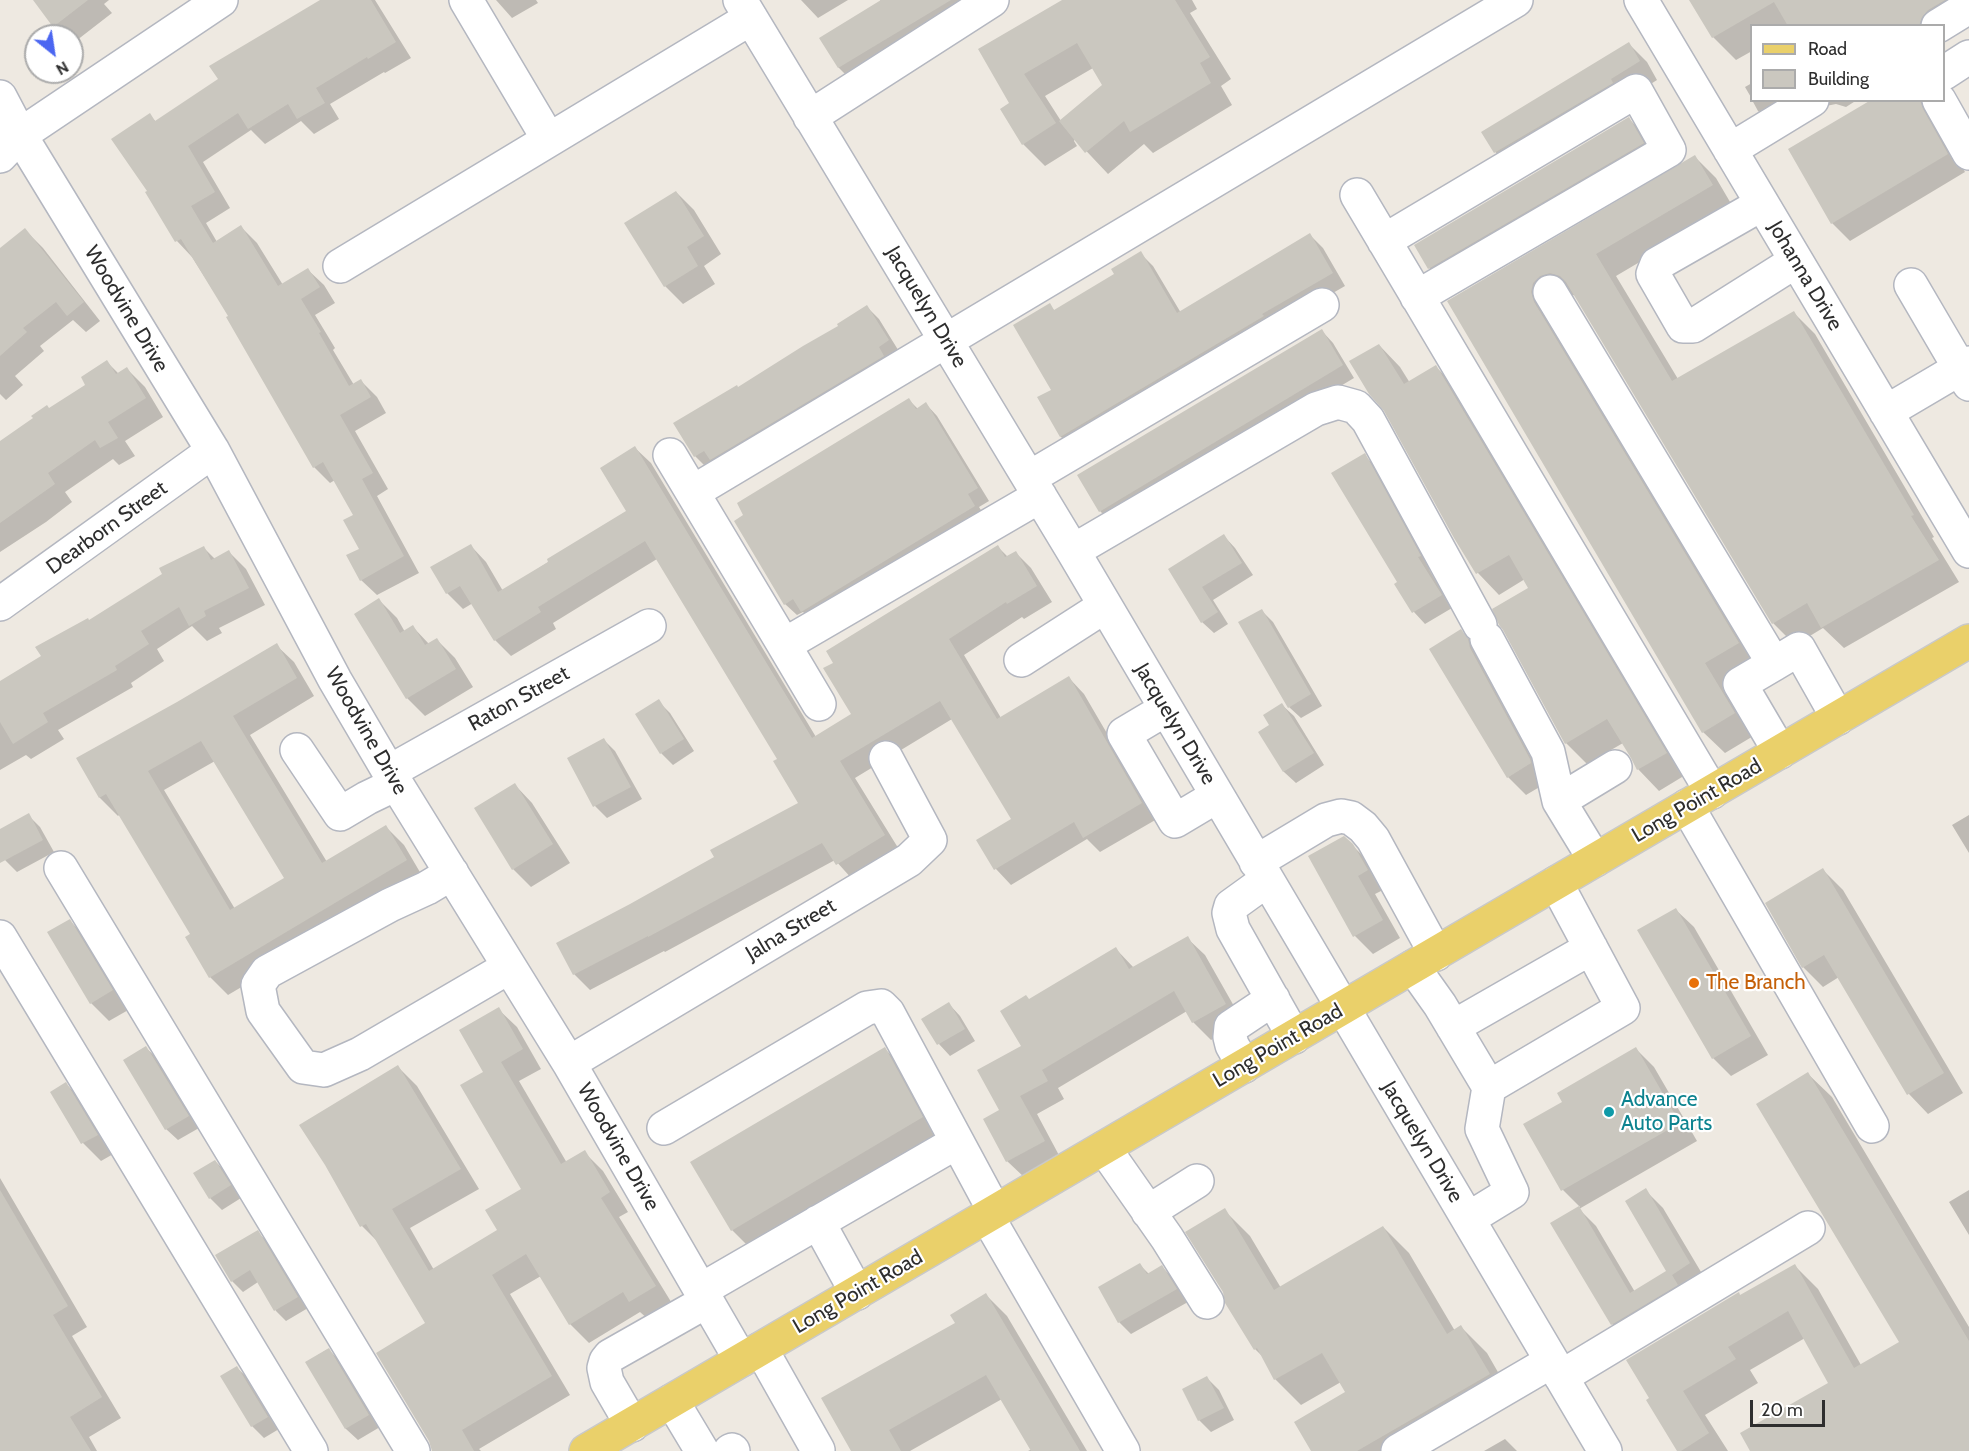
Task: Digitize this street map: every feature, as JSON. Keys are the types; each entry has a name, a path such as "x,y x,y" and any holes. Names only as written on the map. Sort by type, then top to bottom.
{"main road":[{"name":"Long Point Road","path":"594,1449 672,1401 1969,641"}],"street":[{"path":"10,145 221,0"},
{"path":"466,0 549,140"},
{"path":"810,117 992,0"},
{"path":"693,492 1516,0"},
{"name":"Johanna Drive","path":"1641,0 1969,551"},
{"path":"1941,24 1969,7"},
{"path":"340,266 549,140 746,9"},
{"name":"Jacquelyn Drive","path":"746,9 947,340 1605,1451"},
{"path":"1945,72 1969,57"},
{"path":"1384,241 1636,91 1669,150 1417,297"},
{"name":"Woodvine Drive","path":"0,97 10,145 213,451 335,680 569,1063 704,1295 751,1355 818,1450"},
{"path":"1730,150 1809,102"},
{"path":"1940,102 1969,153"},
{"path":"1357,195 1417,297 1699,799 1872,1126"},
{"path":"1762,204 1658,264 1653,274 1683,326 1693,326 1796,261"},
{"path":"1886,412 1966,372 1911,285"},
{"path":"1550,292 1774,664"},
{"path":"784,645 1322,305"},
{"path":"1072,550 1316,409 1338,402 1356,407 1368,420 1548,752 1559,801 1595,860"},
{"name":"Dearborn Street","path":"0,604 213,451"},
{"path":"670,455 819,704"},
{"path":"1021,660 1105,606"},
{"name":"Raton Street","path":"297,750 340,814 367,798 393,778 649,626"},
{"path":"1780,752 1740,684 1799,649 1838,718"},
{"path":"1166,709 1124,734 1175,821 1217,796"},
{"name":"Jalna Street","path":"569,1063 909,860 930,840 886,758"},
{"path":"1559,801 1615,767"},
{"path":"1294,1037 1233,929 1229,913 1231,906 1262,871 1326,820 1341,816 1351,818 1373,839 1453,1027 1489,1087 1482,1128 1512,1192 1468,1220"},
{"path":"61,867 413,1451"},
{"path":"452,873 267,972 258,985 263,1011 303,1067 324,1070 360,1054 509,967"},
{"path":"1489,1087 1623,1008 1556,884"},
{"path":"0,937 311,1451"},
{"path":"1453,1027 1591,948"},
{"path":"1244,1066 1232,1045 1231,1027 1273,999"},
{"path":"664,1128 867,1008 880,1006 888,1013 957,1142 991,1214 1123,1451"},
{"path":"632,1425 607,1382 604,1368 610,1356 818,1222 957,1142"},
{"path":"1104,1148 1207,1302"},
{"path":"1148,1212 1197,1181"},
{"path":"818,1222 857,1293"},
{"path":"1398,1451 1556,1369 1808,1228"},
{"path":"672,1401 702,1451"}],"building":[{"path":"33,0 88,0 57,24 51,24"},
{"path":"320,0 371,0 396,42 316,88 325,103 297,119 288,104 248,129 238,113 188,146 215,192 191,206 213,243 241,225 278,286 308,268 320,287 301,299 349,386 361,379 371,397 340,415 373,473 362,479 404,556 360,581 346,555 359,549 343,520 353,515 323,462 313,468 226,317 228,316 181,239 175,242 145,192 147,191 111,139 150,113 155,121 218,79 209,66"},
{"path":"881,0 951,0 838,68 819,38"},
{"path":"1062,0 1175,0 1210,57 1200,63 1211,83 1130,132 1124,121 1085,153 1059,121 1102,85 1077,43 1024,74 1056,123 1022,145 1000,109 1009,103 978,49"},
{"path":"1689,0 1945,0 1928,10 1920,24 1787,24 1774,2 1712,38"},
{"path":"1629,42 1640,61 1611,79 1613,83 1494,153 1481,132"},
{"path":"1868,102 1921,102 1948,154 1831,224 1788,149"},
{"path":"1629,117 1644,143 1428,269 1414,245"},
{"path":"1695,155 1713,185 1596,254 1672,381 1794,311 1914,515 1911,516 1939,560 1821,628 1807,603 1772,624 1566,282 1560,276 1550,273 1540,276 1533,283 1531,292 1534,302 1739,643 1705,663 1735,713 1702,733 1447,301"},
{"path":"676,191 704,236 687,247 698,266 664,287 624,223"},
{"path":"25,228 84,302 67,316 56,302 23,328 27,332 0,356 0,248"},
{"path":"1310,233 1333,273 1060,437 1037,397 1051,390 1013,325 1050,303 1054,310 1114,274 1111,269 1141,251 1177,313"},
{"path":"867,305 889,340 879,347 884,356 710,460 704,451 694,457 673,423 737,385 738,387 838,326 837,324"},
{"path":"1322,329 1343,365 1099,512 1077,475"},
{"path":"1379,344 1404,384 1436,365 1667,753 1637,770 1607,719 1565,744 1492,609 1528,588 1509,555 1476,574 1384,411 1369,394 1349,361"},
{"path":"107,360 116,374 127,367 146,398 108,422 118,438 100,448 95,440 48,473 55,484 0,523 0,441 33,418 31,416 47,405 49,408 85,385 81,377"},
{"path":"909,398 916,409 926,402 978,488 968,494 975,506 801,612 793,599 784,605 734,521 743,515 737,503"},
{"path":"635,446 812,738 851,714 823,668 833,663 826,651 998,545 1005,557 1016,551 1037,586 1007,604 1006,602 949,639 997,719 1069,676 1142,803 1083,838 1074,822 994,870 976,840 1011,819 940,701 840,761 885,835 836,865 822,843 573,975 556,943 714,857 710,850 798,803 773,761 777,759 645,541 538,607 541,612 494,641 460,586 446,594 430,567 471,544 498,592 626,511 600,468"},
{"path":"1365,453 1421,556 1418,557 1442,595 1412,613 1394,584 1397,582 1331,473"},
{"path":"1224,534 1242,563 1202,587 1218,612 1201,623 1168,569"},
{"path":"204,546 211,560 229,550 249,588 204,611 206,616 189,626 179,607 141,631 149,644 115,666 117,670 43,713 48,722 13,744 0,722 0,681 41,656 35,647 88,618 89,620 162,574 159,568"},
{"path":"379,598 400,633 413,625 425,645 437,638 456,669 406,699 354,614"},
{"path":"1262,609 1311,694 1288,708 1238,622"},
{"path":"1461,629 1530,759 1531,763 1507,778 1429,649"},
{"path":"277,643 297,678 233,716 322,863 386,825 407,860 209,978 185,937 190,934 106,794 99,798 76,758","holes":["201,741 284,878 230,910 148,771"]},
{"path":"659,699 684,739 660,754 635,714"},
{"path":"1282,703 1314,753 1283,772 1258,732 1269,725 1263,715"},
{"path":"604,738 631,787 593,807 567,758"},
{"path":"515,783 553,844 512,870 474,808"},
{"path":"29,813 43,840 0,863 0,829"},
{"path":"1344,836 1353,844 1368,870 1358,876 1383,920 1353,937 1308,856"},
{"path":"1823,868 1944,1073 1907,1095 1824,955 1802,968 1765,903"},
{"name":"The Branch","path":"1676,908 1751,1036 1712,1059 1637,930"},
{"path":"70,919 113,990 90,1004 47,932"},
{"path":"1188,936 1226,1004 1192,1023 1174,991 1042,1070 1048,1081 1020,1096 1045,1141 1006,1162 983,1119 999,1110 977,1070 1021,1046 1000,1011 1026,995 1029,999 1116,947 1129,969"},
{"path":"949,1002 965,1029 937,1045 921,1019"},
{"path":"499,1007 523,1049 501,1062 561,1164 585,1150 610,1192 601,1198 656,1286 629,1302 623,1292 569,1325 526,1254 492,1275 552,1376 462,1430 474,1451 432,1451 429,1441 376,1353 425,1323 366,1224 360,1227 299,1125 398,1065 461,1169 392,1209 429,1271 497,1230 485,1210 521,1189 460,1085 483,1072 459,1030"},
{"path":"146,1046 189,1116 165,1130 123,1060"},
{"path":"885,1047 923,1117 731,1231 690,1162"},
{"name":"Advance Auto Parts","path":"1636,1047 1680,1123 1561,1191 1523,1124 1562,1102 1557,1093"},
{"path":"1808,1072 1969,1341 1969,1451 1750,1451 1740,1433 1828,1383 1788,1311 1728,1347 1736,1359 1683,1391 1709,1433 1681,1451 1677,1451 1646,1400 1649,1398 1626,1360 1739,1292 1740,1295 1795,1264 1854,1368 1899,1342 1756,1104"},
{"path":"66,1082 98,1135 81,1144 50,1092"},
{"path":"215,1160 231,1185 209,1199 193,1173"},
{"path":"1646,1188 1690,1263 1672,1275 1678,1285 1611,1325 1550,1223 1579,1206 1630,1293 1666,1271 1625,1201"},
{"path":"0,1190 68,1306 53,1315 102,1397 70,1417 91,1451 0,1451"},
{"path":"1225,1208 1274,1290 1383,1226 1447,1334 1461,1325 1490,1374 1357,1451 1311,1451 1294,1422 1345,1392 1322,1353 1274,1380 1257,1348 1254,1350 1225,1303 1223,1292 1185,1232"},
{"path":"258,1230 298,1297 274,1311 250,1270 231,1282 215,1255"},
{"path":"1140,1263 1147,1274 1162,1265 1177,1289 1118,1323 1098,1287"},
{"path":"986,1293 1080,1451 1031,1451 986,1375 889,1430 901,1451 851,1451 821,1398 955,1323 950,1315"},
{"path":"329,1348 369,1415 345,1429 305,1362"},
{"path":"237,1366 268,1417 251,1427 220,1376"},
{"path":"1207,1376 1224,1408 1198,1421 1182,1389"}],"place":[{"name":"The Branch","path":"1694,983"},
{"name":"Advance Auto Parts","path":"1609,1112"}]}
